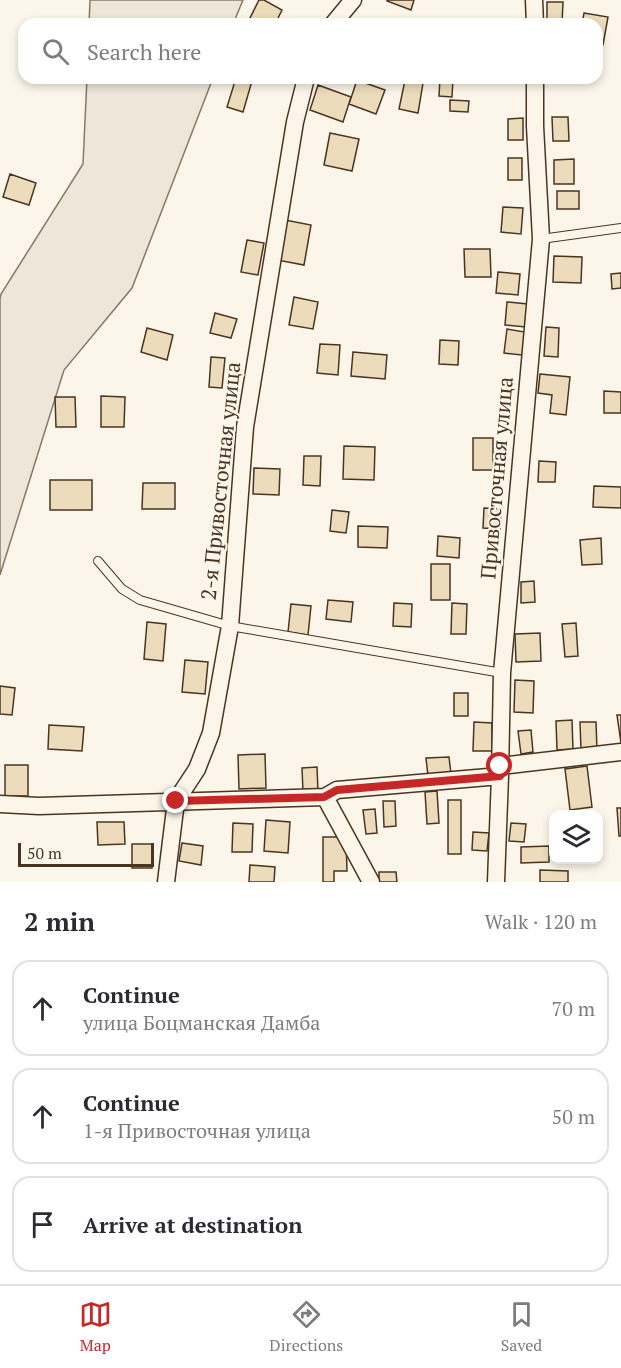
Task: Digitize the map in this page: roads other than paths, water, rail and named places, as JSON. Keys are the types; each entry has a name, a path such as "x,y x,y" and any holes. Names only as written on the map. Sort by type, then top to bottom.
{"street":[{"path":"338,18 353,0"},
{"path":"534,0 536,18"},
{"name":"2-я Привосточная улица","path":"166,882 176,801 197,769 211,733 230,626 245,427 295,122 304,84"},
{"name":"Привосточная улица","path":"496,882 502,673 542,239 535,126 535,84"},
{"path":"0,804 39,806 324,797 337,790 500,771 621,752"},
{"path":"324,797 371,882"}],"lane":[{"path":"542,239 621,228"},
{"path":"98,561 122,589 140,600 230,626 502,673"}]}
